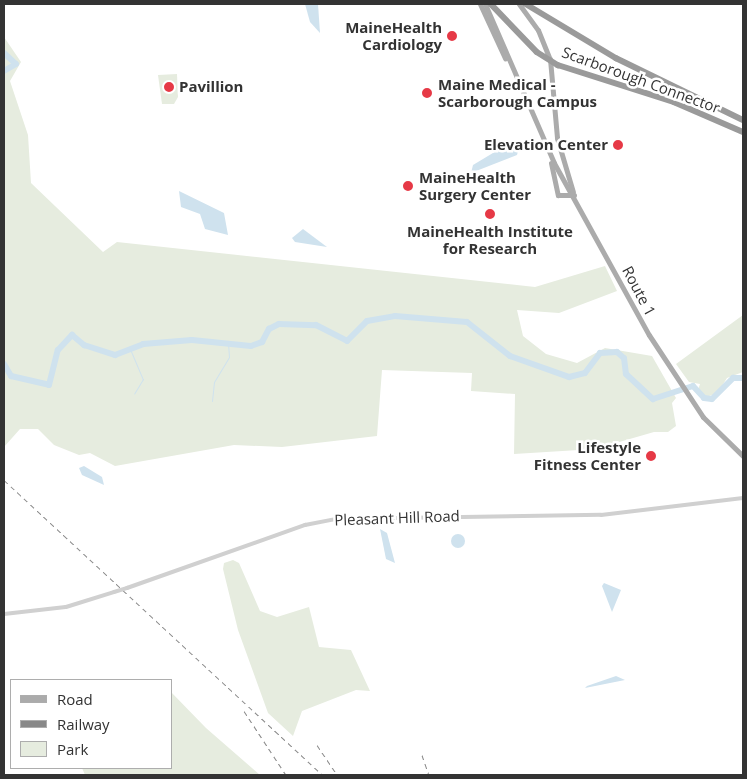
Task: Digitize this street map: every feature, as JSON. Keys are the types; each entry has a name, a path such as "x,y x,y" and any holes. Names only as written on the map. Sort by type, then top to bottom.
{"highway":[{"name":"Scarborough Connector","path":"491,4 537,52 558,65 674,102 743,132"},
{"name":"Scarborough Connector","path":"526,4 616,58 743,120"}],"main road":[{"path":"480,4 519,82"},
{"name":"Route 1","path":"485,4 547,146 680,386 743,456"},
{"name":"Route 1","path":"519,4 538,30 550,59 557,138 574,195"},
{"path":"547,146 557,192 563,198 574,195"}],"street":[{"name":"Pleasant Hill Road","path":"4,614 61,608 127,588 326,520 615,515 743,498"}],"green space":[{"path":"4,37 21,62 10,81 28,135 31,183 103,252 117,242 535,287 605,266 617,291 559,313 517,310 523,336 546,354 577,363 605,348 652,356 676,398 672,403 676,426 668,432 654,432 595,449 514,454 515,394 471,391 472,373 382,370 377,436 282,447 234,445 115,466 90,453 79,455 54,445 38,429 20,429 4,447"},
{"path":"177,74 178,97 174,104 162,104 158,75"},
{"path":"743,315 743,372 727,378 717,394 705,397 698,390 700,384 689,382 676,364"},
{"path":"233,560 239,563 260,611 277,617 309,607 319,647 351,650 370,691 356,690 302,711 293,736 268,713 238,630 223,569 224,563"},
{"path":"172,693 206,728 260,775 85,775 82,769 172,769"}],"water":[{"path":"305,4 318,4 320,33 310,22"},
{"path":"513,141 520,144 517,155 471,173 473,165"},
{"path":"179,191 224,213 228,235 205,229 200,214 181,207"},
{"path":"303,229 327,247 295,242 292,238"},
{"path":"84,466 102,477 104,485 82,475 79,468"},
{"path":"380,529 387,533 395,563 386,559"},
{"path":"455,534 461,534 465,541 461,548 455,548 451,544 451,538"},
{"path":"604,583 621,590 612,612 602,586"},
{"path":"616,676 625,680 585,688 587,686"}],"waterway":[{"path":"4,53 16,64 4,71"},
{"path":"4,364 11,376 49,385 58,350 72,335 84,345 115,355 143,344 192,340 251,346 262,342 269,329 279,324 316,325 347,341 367,321 395,316 467,322 510,356 569,377 585,373 600,353 617,352 624,358 626,374 653,399 693,386 704,398 712,399 733,378 743,378"},
{"path":"212,401 214,382 229,357 228,342"},
{"path":"130,349 143,379 134,394"}],"railway":[{"path":"4,480 323,775"},
{"path":"244,711 286,775"},
{"path":"317,745 337,775"},
{"path":"422,755 429,775"}],"place":[{"name":"MaineHealth Cardiology","path":"452,36"},
{"name":"Pavillion","path":"169,87"},
{"name":"Maine Medical - Scarborough Campus","path":"427,93"},
{"name":"Elevation Center","path":"618,145"},
{"name":"MaineHealth Surgery Center","path":"408,186"},
{"name":"MaineHealth Institute for Research","path":"490,214"},
{"name":"Lifestyle Fitness Center","path":"651,456"}]}
